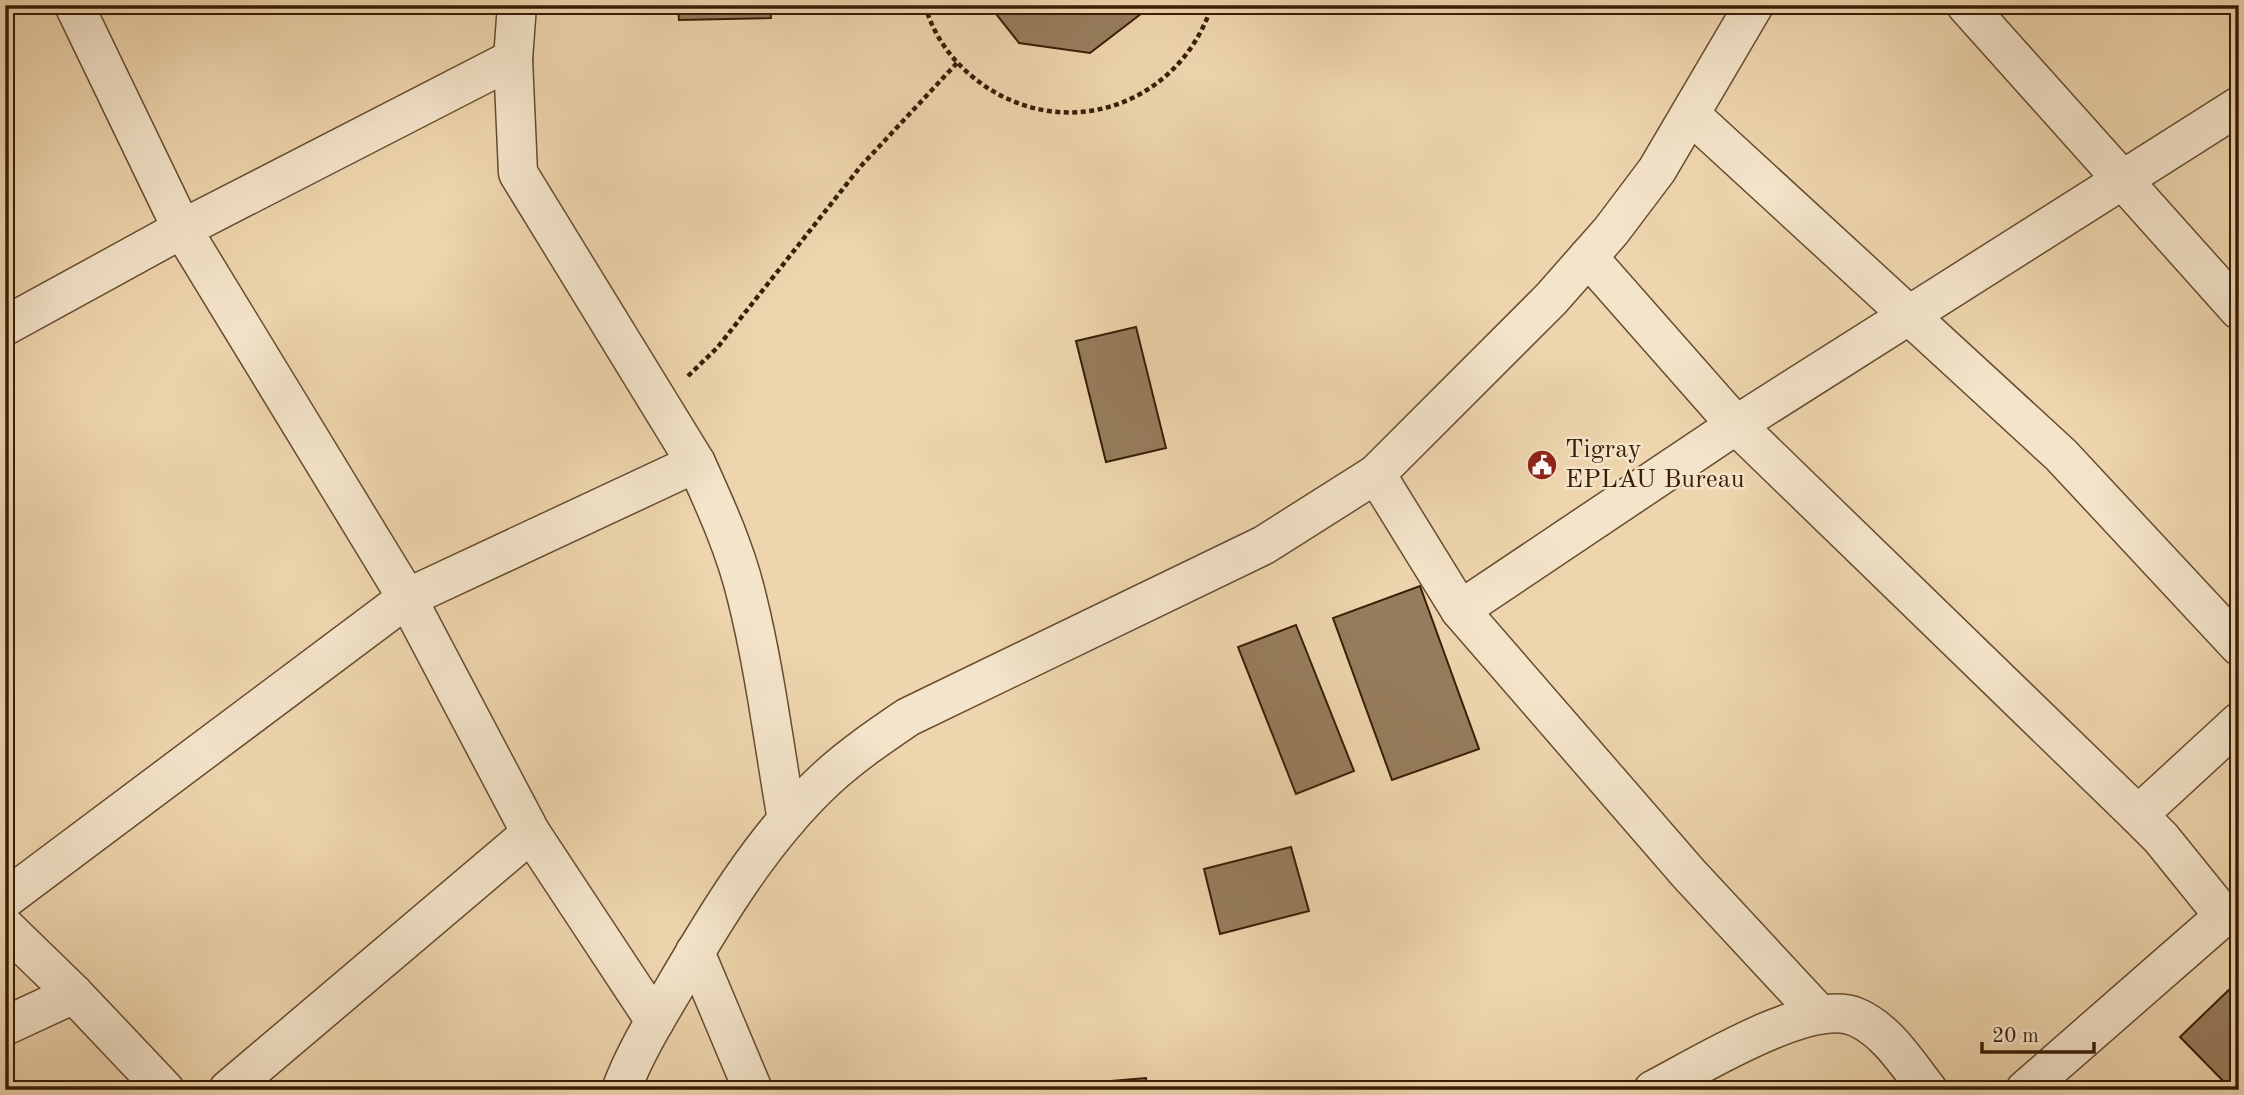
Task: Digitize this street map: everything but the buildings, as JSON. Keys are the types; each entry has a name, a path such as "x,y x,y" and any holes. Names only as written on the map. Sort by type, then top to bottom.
{"street":[{"path":"74,5 182,229 407,598 531,833 655,1021"},
{"path":"517,5 513,59 518,173 696,463 732,547 747,599 787,820"},
{"path":"621,1090 655,1021 695,952 787,820 825,779 859,750 908,717 1264,545 1376,474 1551,299 1635,201 1691,115 1754,5"},
{"path":"1966,5 2239,310"},
{"path":"5,326 182,229 513,59"},
{"path":"1460,610 1736,425 2239,106"},
{"path":"1691,115 2062,455 2239,646"},
{"path":"1588,257 1736,425 2138,815 2231,913 2028,1089"},
{"path":"5,899 407,598 696,463"},
{"path":"1376,474 1460,610 1689,874 1819,1014"},
{"path":"2138,815 2239,722"},
{"path":"228,1090 531,833"},
{"path":"5,927 74,994 165,1090"},
{"path":"695,952 753,1090"},
{"path":"5,1026 74,994"},
{"path":"1653,1090 1782,1025 1826,1012 1857,1017 1892,1044 1928,1090"}],"path":[{"path":"925,5 939,40 957,63 979,83 1005,98 1032,108 1061,113 1091,111 1119,104 1146,91 1170,74 1190,52 1205,27 1212,5"},
{"path":"659,403 717,348 860,166 957,63"}],"place":[{"name":"Tigray EPLAU Bureau","path":"1542,465"}]}
